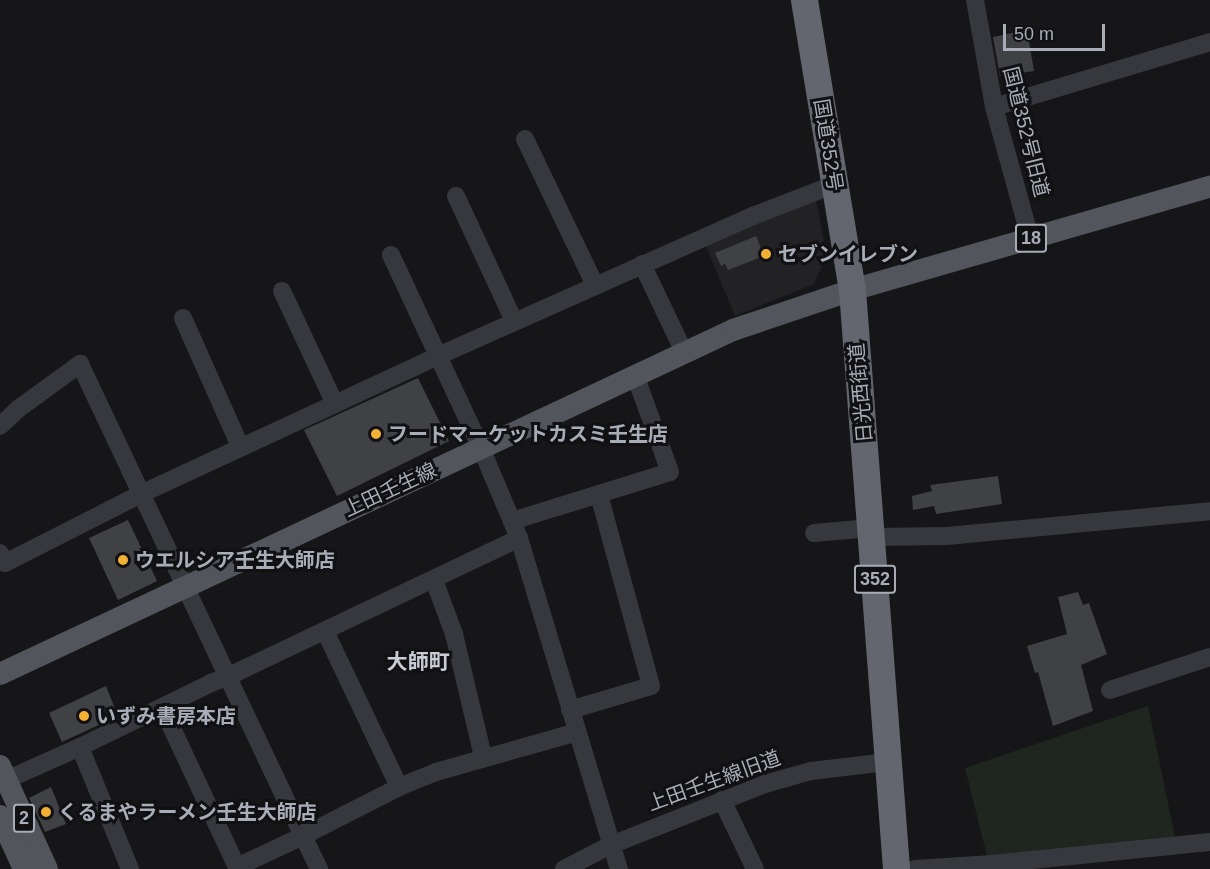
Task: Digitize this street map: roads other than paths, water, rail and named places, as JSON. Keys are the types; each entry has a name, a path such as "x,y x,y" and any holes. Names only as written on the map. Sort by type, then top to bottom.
{"highway":[{"name":"国道352号","path":"804,0 852,290"},
{"name":"日光西街道","path":"852,290 896,869"}],"main road":[{"name":"18","path":"852,290 1210,187"},
{"name":"上田壬生線","path":"0,674 684,352 763,318 852,290"},
{"name":"2","path":"3,773 47,869"},
{"name":"2","path":"0,816 24,869"}],"street":[{"name":"国道352号旧道","path":"978,1 994,107 1030,238"},
{"path":"994,107 1210,42"},
{"path":"525,139 595,285"},
{"path":"0,553 5,563 143,493 514,321 642,264 835,184"},
{"path":"456,196 514,321"},
{"path":"392,255 481,448 516,530 619,869"},
{"path":"642,264 684,352"},
{"path":"282,291 335,404"},
{"path":"183,318 241,448"},
{"path":"0,426 18,409 80,364 319,869"},
{"path":"3,773 80,747 162,706 434,580 516,530 599,494 670,472 636,375"},
{"path":"570,710 651,686 599,494"},
{"path":"814,533 871,532 947,536 1210,511"},
{"path":"434,580 454,634 483,757"},
{"path":"326,631 399,787"},
{"path":"1110,690 1210,657"},
{"path":"162,706 237,868 399,787 483,757 577,732"},
{"path":"80,747 130,869"},
{"name":"上田壬生線旧道","path":"564,869 611,845 765,784 811,771 888,762"},
{"path":"722,800 755,869"},
{"path":"914,869 1086,862 1210,842"}],"place":[{"name":"セブンイレブン","path":"766,254"},
{"name":"フードマーケットカスミ壬生店","path":"376,434"},
{"name":"ウエルシア壬生大師店","path":"123,560"},
{"name":"いずみ書房本店","path":"84,716"},
{"name":"くるまやラーメン壬生大師店","path":"46,812"}],"district":[{"name":"大師町","path":"418,662"}]}
